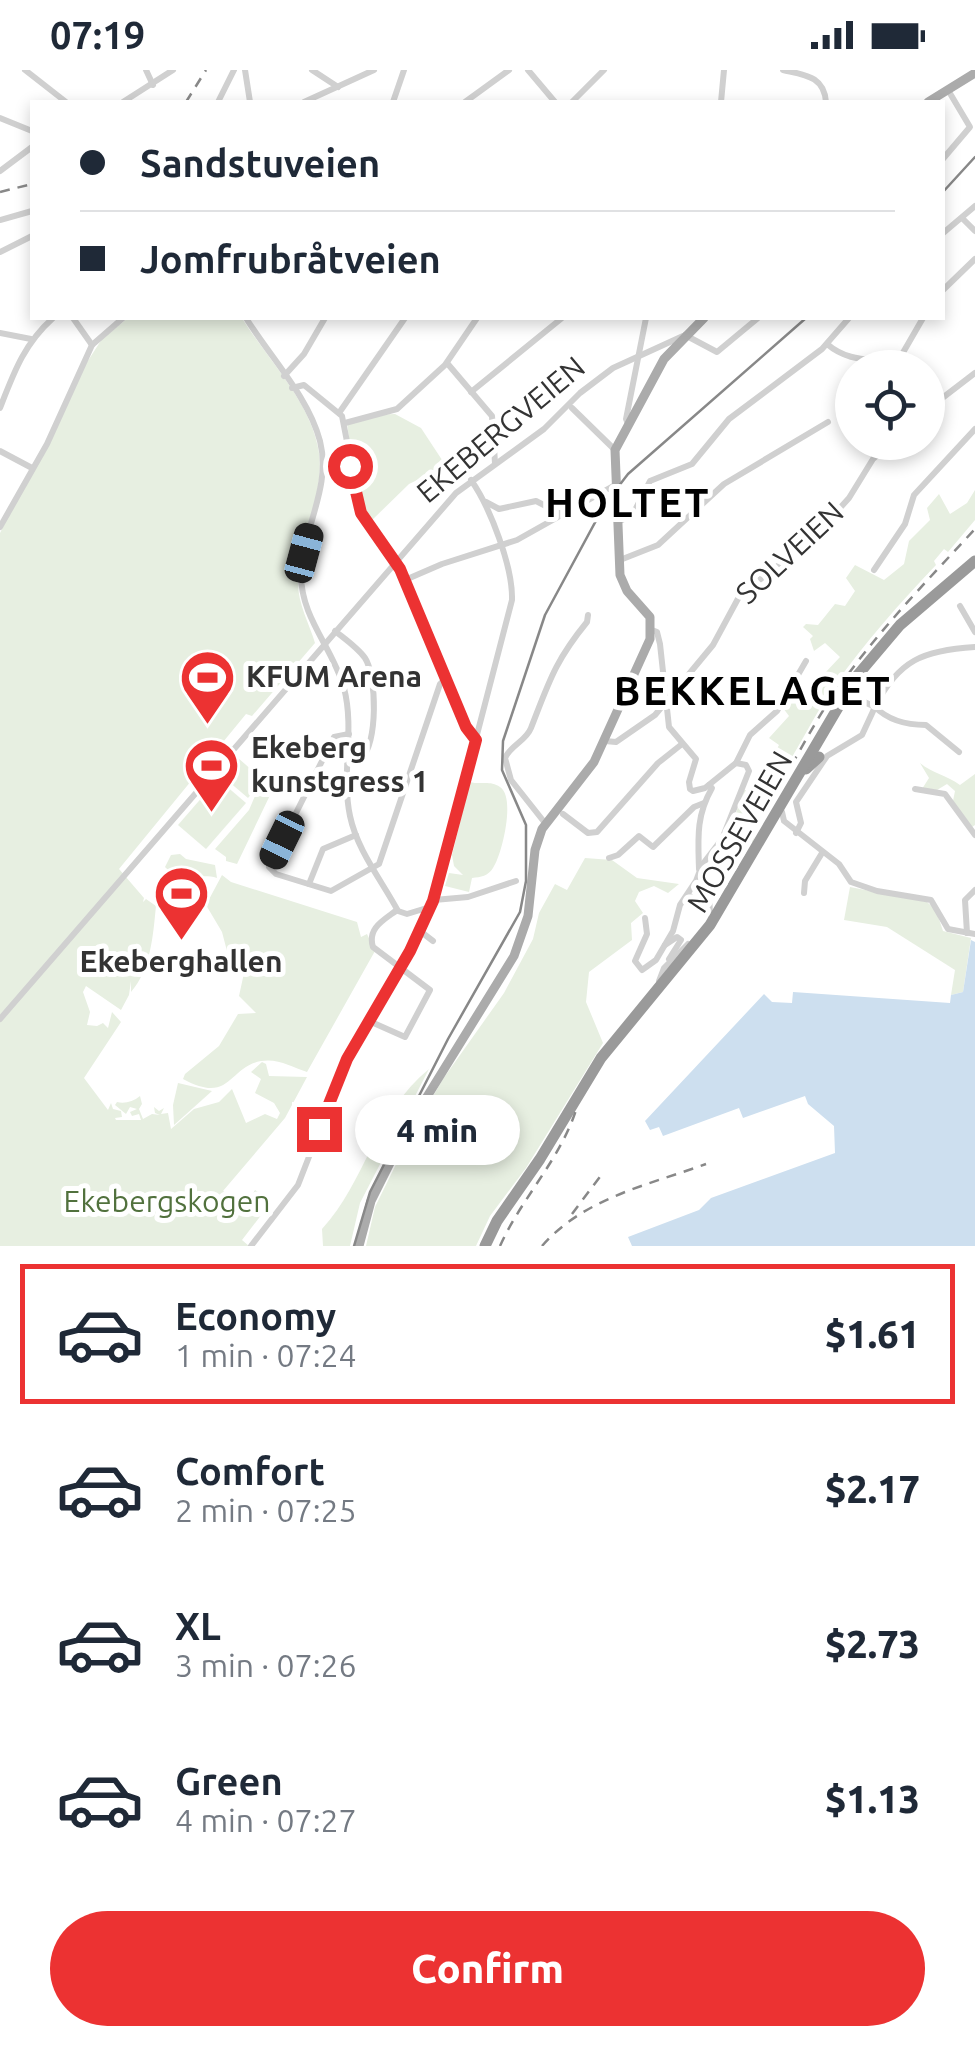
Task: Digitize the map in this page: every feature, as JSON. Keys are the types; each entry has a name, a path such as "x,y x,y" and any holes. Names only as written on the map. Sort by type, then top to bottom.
{"highway":[{"name":"MOSSEVEIEN","path":"485,1246 593,1069 701,938 781,813 842,698 900,625 975,561"},
{"name":"MOSSEVEIEN","path":"634,1018 662,993 710,934 872,658"},
{"path":"806,769 819,757"},
{"path":"754,850 765,840"}],"main road":[{"path":"931,100 974,72"},
{"name":"EKEBERGVEIEN","path":"684,335 702,320"},
{"path":"359,1246 370,1201 407,1129 517,951 530,904 535,850 545,823 584,778 605,741 652,630 647,612 624,586 618,560 615,450 664,359 684,335"}],"street":[{"path":"26,70 64,100"},
{"path":"146,70 153,85"},
{"path":"127,100 173,70"},
{"path":"219,100 234,70"},
{"path":"245,70 250,100"},
{"path":"312,70 338,87"},
{"path":"309,100 374,70"},
{"path":"394,100 404,70"},
{"path":"467,100 509,70"},
{"path":"528,70 554,100"},
{"path":"574,100 604,70"},
{"path":"721,100 724,70"},
{"path":"783,70 814,73 826,100"},
{"path":"945,156 970,127 948,90"},
{"path":"0,118 30,130"},
{"path":"0,171 30,148"},
{"path":"945,232 975,206"},
{"path":"0,220 30,212"},
{"path":"962,218 975,232"},
{"path":"0,252 30,237"},
{"path":"945,288 975,258"},
{"path":"0,408 30,339 50,320"},
{"path":"75,320 92,346"},
{"path":"0,527 53,433 92,346 121,320"},
{"path":"247,320 314,425 323,459 322,484 302,576 306,607 343,686 349,734 348,805 356,835 396,906 407,914 516,881"},
{"path":"284,376 304,354 324,320"},
{"path":"340,413 404,320"},
{"path":"345,423 365,415 394,411 448,363 474,320"},
{"path":"471,392 560,320"},
{"path":"628,424 646,320"},
{"path":"684,335 717,352 756,320"},
{"path":"617,522 633,514 650,481 692,464 726,423 827,344 848,320"},
{"path":"907,350 922,320"},
{"path":"0,333 30,339"},
{"name":"EKEBERGVEIEN","path":"0,1019 324,643 471,480 548,426 590,385 637,356 684,335"},
{"path":"827,344 835,350"},
{"path":"448,363 492,416 495,463"},
{"path":"945,393 975,372"},
{"path":"292,388 306,386 340,413 360,510 396,561 466,727 476,740"},
{"path":"572,408 615,450"},
{"path":"618,560 658,545 730,479 828,422"},
{"path":"874,570 904,524 914,495 975,429"},
{"path":"0,451 32,468"},
{"name":"SOLVEIEN","path":"605,741 616,742 644,725 713,646 740,595 790,560 816,535 849,498 872,460"},
{"path":"251,1246 298,1184 337,1081 432,904 512,600 485,502 471,480"},
{"path":"405,580 442,564 500,548 615,486"},
{"path":"485,502 502,509 536,501 563,515"},
{"path":"960,606 975,632"},
{"path":"545,823 514,784 506,758 510,748 530,732 554,668 588,615"},
{"path":"652,630 657,632 660,644 669,727 696,759 688,782 690,789 709,785 736,763 750,736 776,711 806,662"},
{"path":"335,631 366,659 372,687 369,752 361,759 349,760"},
{"path":"796,833 802,823 796,802 829,754 858,739 888,680 905,665 938,652 975,647"},
{"path":"349,734 334,736 269,869 334,892 374,869 401,804 440,684 446,678"},
{"path":"852,696 871,713 913,726 924,724 959,752"},
{"path":"562,814 588,833 597,832 658,763 682,744"},
{"path":"710,915 709,890 688,902 699,872 722,839 748,774 746,766 736,763"},
{"path":"699,872 696,840 711,790 709,785"},
{"path":"915,789 945,794 975,834"},
{"path":"609,858 639,836 653,847 694,807 704,803"},
{"path":"781,813 796,833 839,864 853,884 884,893 928,898 937,906 947,928 971,933 965,900 975,890"},
{"path":"309,885 323,848 356,835"},
{"path":"804,893 805,881 822,853"},
{"path":"645,918 647,936 635,959 642,970 656,960 675,927 680,904 696,881"},
{"name":"MOSSEVEIEN","path":"653,996 667,965 729,889"},
{"path":"369,1021 405,1037 430,990 376,950 370,938 396,906"},
{"path":"420,931 433,941"},
{"path":"664,946 676,938 681,940 667,965"}],"green space":[{"path":"126,320 243,320 298,399 319,453 318,486 298,583 315,643 252,716 246,714 119,869 144,898 143,902 146,899 156,906 147,962 131,992 131,981 121,1010 86,986 83,992 90,1012 87,1025 103,1023 108,1028 112,1012 121,1022 84,1078 108,1110 111,1103 113,1109 121,1111 122,1117 116,1120 141,1120 139,1114 132,1116 130,1112 137,1109 130,1107 126,1114 115,1105 140,1096 143,1119 160,1115 154,1107 159,1111 164,1108 161,1114 168,1113 171,1129 194,1109 219,1102 232,1089 246,1123 265,1114 277,1119 280,1113 274,1103 255,1093 261,1079 251,1072 262,1062 269,1076 307,1077 285,1118 223,1191 239,1202 243,1196 249,1200 255,1190 272,1201 242,1240 249,1246 0,1246 0,533 80,373 102,339"},
{"path":"395,414 421,428 446,466 409,484 369,523 356,491 347,423 370,415"},
{"path":"975,490 975,520 948,552 944,549 934,561 936,565 858,653 783,772 746,813 744,823 755,835 753,842 745,838 737,849 723,850 744,790 754,791 779,745 769,738 789,716 783,708 796,682 808,691 840,657 825,643 814,651 810,639 813,636 803,627 818,625 835,604 845,606 855,591 846,578 855,565 884,580 904,564 909,541 930,520 927,508 939,494 950,514 967,503"},
{"path":"237,757 263,780 248,798 221,775"},
{"path":"920,763 960,785 975,774 975,825 972,827 953,801 955,791 947,784 937,790 922,789 929,778"},
{"name":"Ekeberg kunstgress 1","path":"218,779 246,803 206,849 178,825"},
{"path":"470,782 500,787 505,793 507,814 497,861 487,874 472,878 469,892 445,886 449,873 463,875 454,866 452,855"},
{"path":"270,784 273,789 237,864 226,861 215,849 249,810 255,796"},
{"path":"171,855 215,865 217,878 172,873 165,867"},
{"path":"585,858 612,860 637,878 679,884 668,893 654,886 639,892 635,901 643,913 631,923 632,940 589,972 586,1002 603,1043 526,1168 490,1216 476,1246 366,1246 375,1207 410,1136 443,1079 504,993 533,939 539,913 555,884 567,890"},
{"path":"222,875 231,882 357,922 361,937 367,934 375,951 307,1072 267,1060 250,1065 220,1086 199,1086 183,1079 219,1046 238,1014 256,1013 239,996 244,973 227,951 222,932 206,905"},
{"path":"850,887 927,902 936,910 943,931 971,938 963,992 951,995 955,970 887,927 844,920"},
{"name":"Ekebergskogen","path":"429,1069 360,1203 350,1246 323,1246 322,1229 350,1190 383,1126"},
{"path":"178,1083 212,1091 174,1125 173,1105"}],"water":[{"path":"971,940 975,942 975,1246 632,1246 628,1237 699,1210 711,1198 835,1153 834,1126 808,1104 805,1096 743,1118 739,1108 663,1136 659,1127 650,1130 645,1121 764,994 772,1002 792,1003 793,992 950,1003 951,995 963,992"}],"tram line":[{"path":"945,190 975,157"},
{"path":"354,1246 370,1192 448,1039 520,912 526,881 526,825 502,770 503,741 545,615 605,504 628,474 804,320"}],"railway":[{"path":"187,100 206,70"},
{"path":"0,192 30,184"},
{"path":"750,824 774,794 823,710 866,650 975,529"},
{"path":"500,1246 561,1144 577,1107"},
{"path":"542,1246 597,1204 706,1164"},
{"path":"572,1214 602,1174"}],"place":[{"name":"KFUM Arena","path":"207,726"},
{"name":"Ekeberg kunstgress 1","path":"212,814"},
{"name":"Ekeberghallen","path":"181,943"}],"district":[{"name":"HOLTET","path":"628,503"},
{"name":"BEKKELAGET","path":"753,691"}],"route":[{"path":"319,1129 347,1059 410,951 433,901 476,740 466,727 400,569 361,513 350,466"}]}
